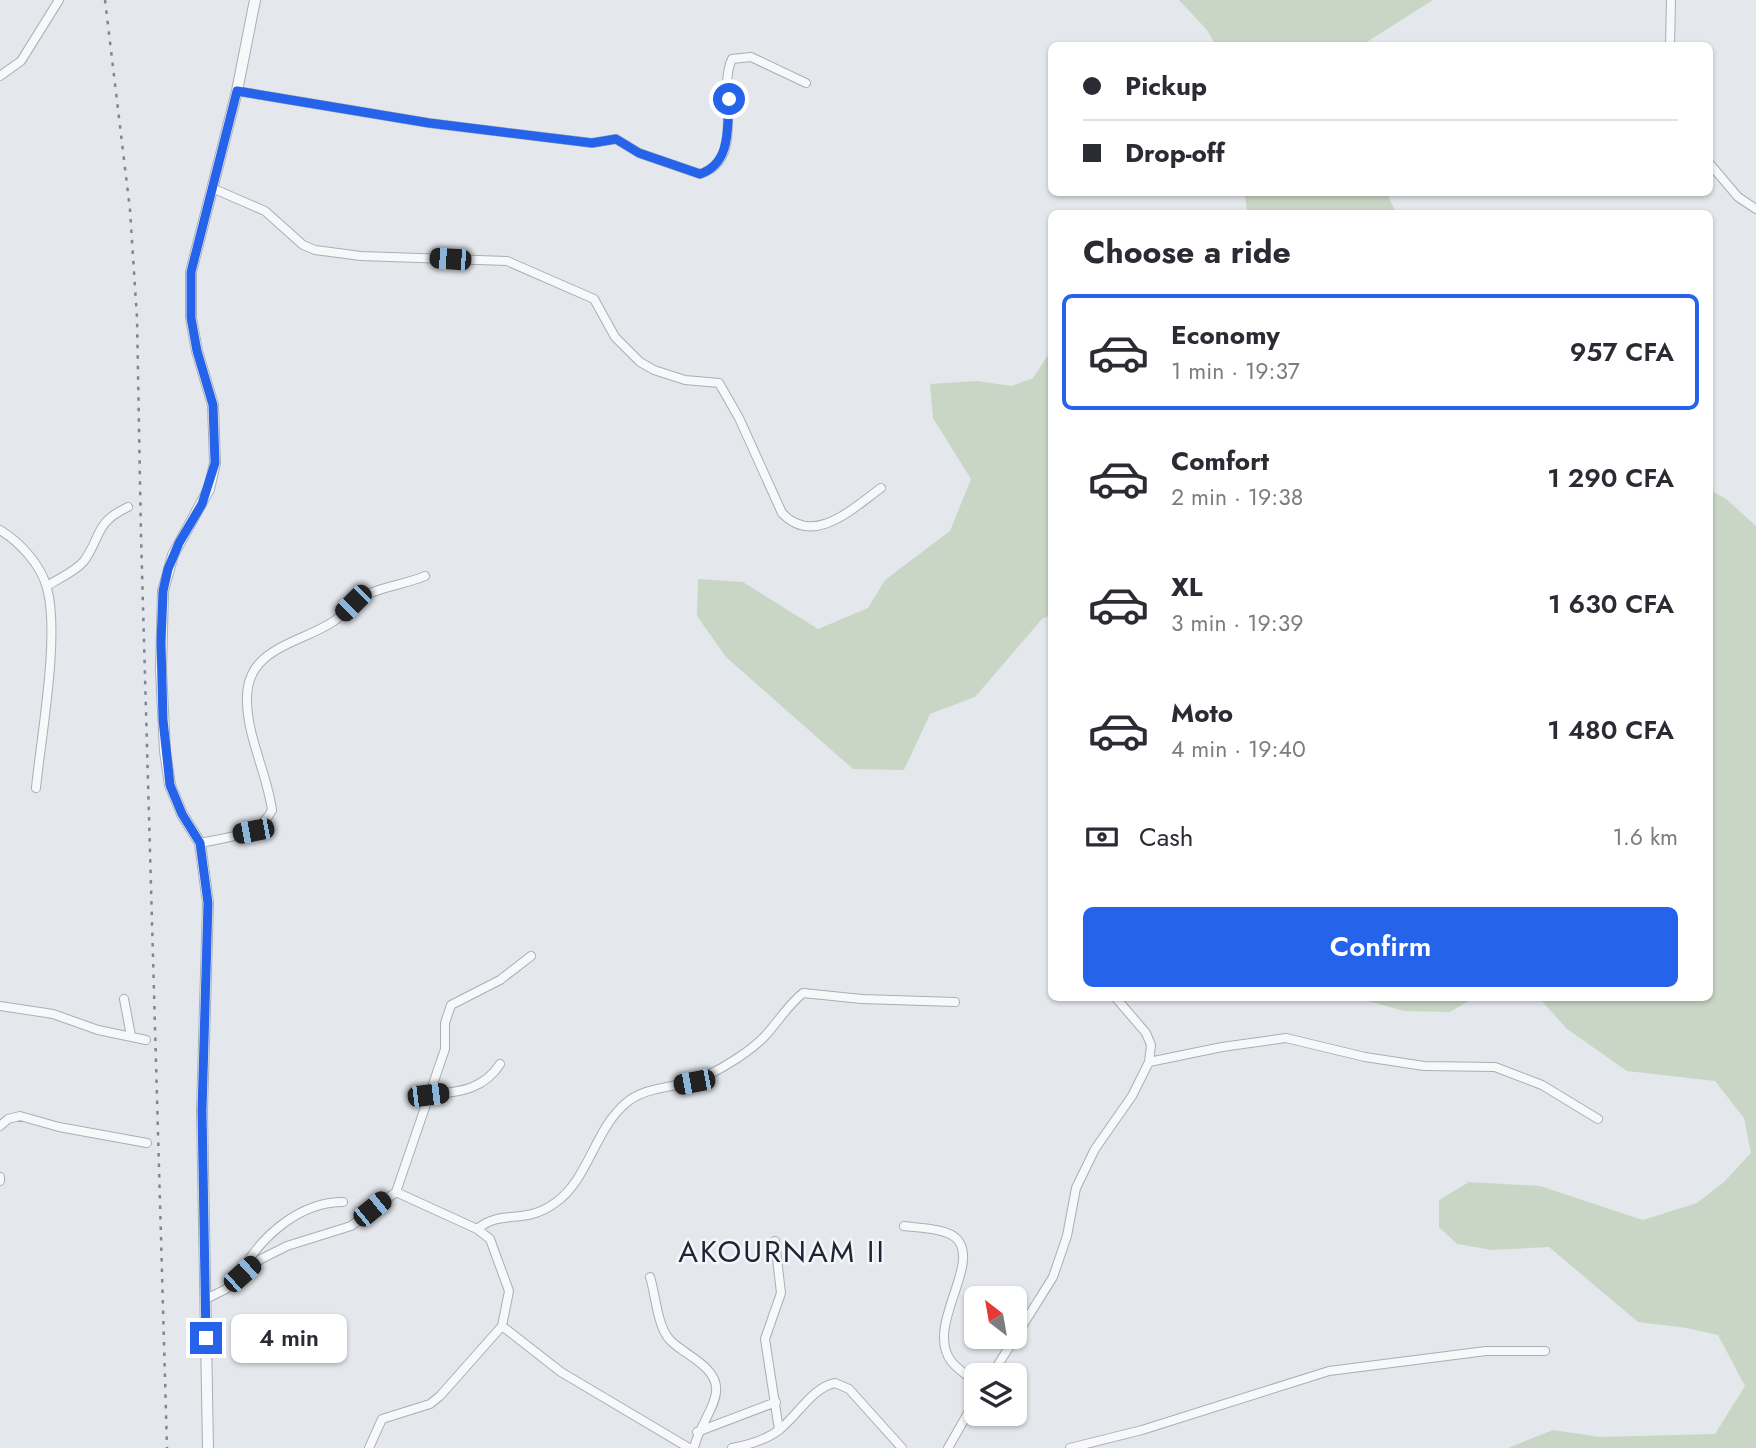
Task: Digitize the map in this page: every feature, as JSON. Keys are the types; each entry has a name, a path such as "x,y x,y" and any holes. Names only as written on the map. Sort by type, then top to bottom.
{"street":[{"path":"0,76 22,61 59,0"},
{"path":"208,1448 202,1111 209,939 200,843 182,814 170,785 165,751 161,670 163,591 168,569 205,496 215,463 213,405 197,351 190,297 191,272 237,91 255,0"},
{"path":"1670,42 1671,0"},
{"path":"237,91 429,123 592,143 616,139 639,153 700,174 717,164 725,146 728,73 732,59 751,57 806,83"},
{"path":"1713,167 1731,190 1756,209"},
{"path":"212,188 265,211 303,245 315,250 361,256 507,261 585,294 603,310 615,337 640,362 685,380 719,383 739,418 782,513 796,524 811,527 825,525 839,519 881,488"},
{"path":"47,586 77,568 85,559 99,528 114,513 128,507"},
{"path":"0,530 26,551 47,586 50,633 36,788"},
{"path":"200,843 253,831 267,819 272,810 247,705 248,683 255,666 267,653 334,622 365,596 425,576"},
{"path":"206,1299 226,1289 253,1263 287,1247 351,1226 396,1192 445,1049 444,1023 451,1005 500,980 531,956"},
{"path":"477,1229 500,1216 527,1218 553,1205 574,1184 611,1119 626,1102 641,1094 694,1082 716,1070 762,1038 803,993 817,992 862,999 955,1002"},
{"path":"124,999 131,1036"},
{"path":"999,1363 1053,1278 1067,1236 1076,1188 1095,1149 1132,1096 1150,1062 1151,1045 1146,1033 1119,1001"},
{"path":"0,1006 53,1014 99,1030 146,1040"},
{"path":"1150,1062 1222,1046 1286,1038 1424,1066 1495,1067 1542,1085 1598,1119"},
{"path":"428,1095 467,1090 490,1078 500,1064"},
{"path":"0,1126 8,1119 20,1116 59,1127 147,1143"},
{"path":"369,1448 382,1419 430,1404 440,1396 502,1326 508,1305 507,1280 494,1245 477,1229 396,1192"},
{"path":"236,1279 250,1256 290,1219 324,1203 343,1202"},
{"path":"904,1226 948,1234 960,1244 963,1256 947,1308 946,1347 950,1360 964,1372"},
{"path":"775,1241 780,1293 765,1339 779,1430"},
{"path":"502,1326 561,1372 692,1448 716,1395 716,1386 701,1363 670,1340 663,1329 650,1278"},
{"path":"1070,1448 1142,1430 1329,1371 1486,1351 1545,1351"},
{"path":"732,1448 767,1437 779,1430 821,1389 835,1383 849,1389 902,1448"},
{"path":"697,1432 776,1402"},
{"path":"948,1448 964,1420"}],"green space":[{"path":"1179,0 1433,0 1367,42 1214,42 1207,30"},
{"path":"1245,196 1388,196 1395,210 1247,210"},
{"path":"1048,355 1048,616 1042,619 975,697 930,714 904,770 853,769 726,657 697,616 698,579 743,582 818,629 868,608 885,580 950,531 971,479 933,418 930,384 977,381 1011,386 1033,378"},
{"path":"1713,492 1726,499 1756,526 1756,1448 1508,1448 1553,1430 1600,1437 1715,1434 1745,1386 1718,1335 1638,1322 1549,1247 1492,1250 1457,1244 1439,1227 1439,1200 1469,1182 1540,1186 1643,1220 1697,1203 1724,1182 1751,1153 1744,1118 1715,1081 1627,1071 1567,1029 1542,1001 1713,1001"},
{"path":"1369,1001 1469,1001 1450,1012 1404,1011"}],"railway":[{"path":"105,0 130,210 137,318 167,1448"}],"district":[{"name":"AKOURNAM II","path":"782,1251"}],"route":[{"path":"206,1338 202,1111 208,903 200,843 182,814 170,785 163,720 161,643 163,591 168,569 209,489 215,463 213,405 201,367 191,318 191,272 237,91 429,123 592,143 616,139 651,158 700,174 710,170 721,158 725,146 729,99"}]}
